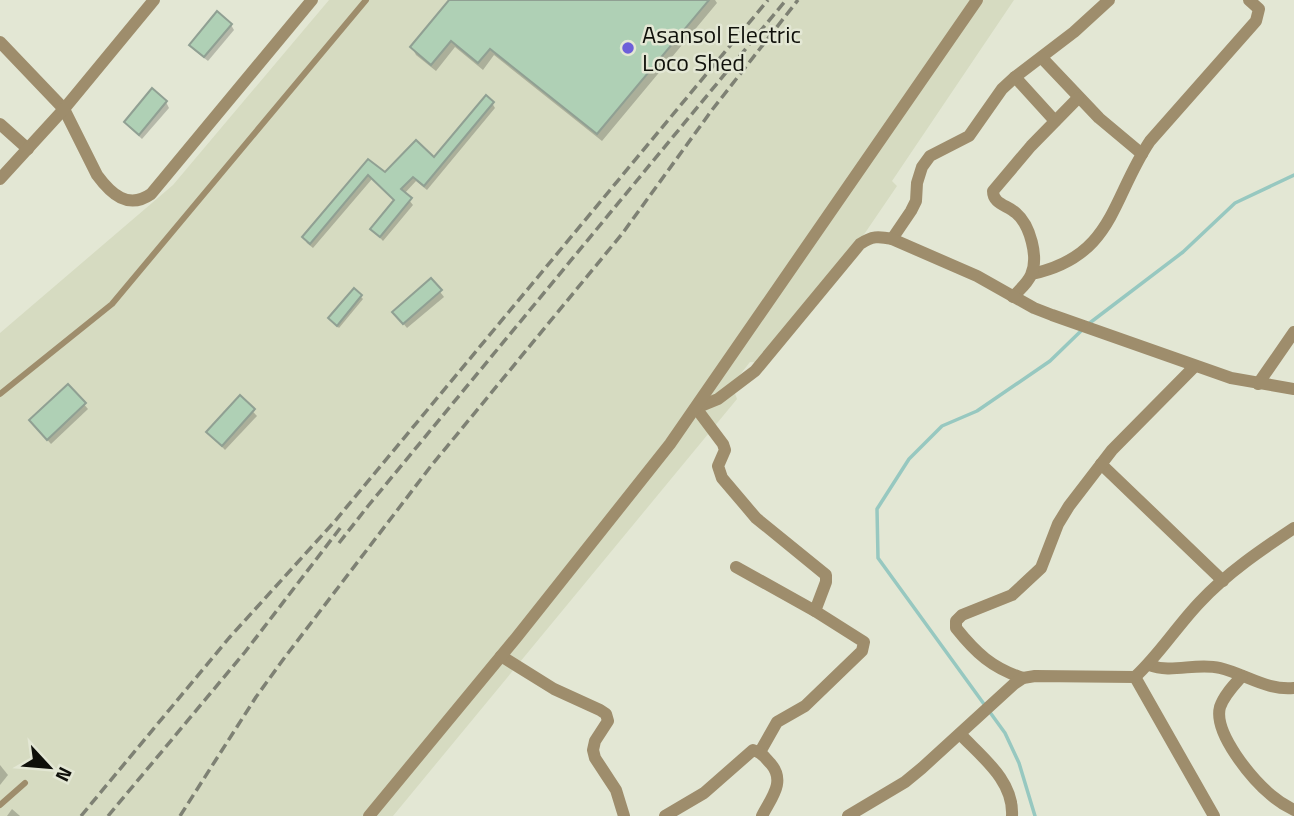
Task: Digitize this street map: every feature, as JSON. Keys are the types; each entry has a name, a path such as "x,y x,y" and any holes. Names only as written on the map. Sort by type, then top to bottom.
{"street":[{"path":"0,179 64,109 154,0"},
{"path":"0,42 64,109 104,184 122,199 133,202 151,194 312,0"},
{"path":"369,816 670,444 977,0"},
{"path":"892,239 916,201 919,175 930,156 969,136 1002,89 1014,77 1088,21 1109,0"},
{"path":"1032,274 1070,261 1083,252 1108,223 1142,154 1256,21 1259,9 1249,0"},
{"path":"1042,58 1078,99 1142,154"},
{"path":"1014,77 1055,121"},
{"path":"1013,297 1032,274 1034,261 1027,229 1013,210 997,201 993,191 1031,146 1078,99"},
{"path":"0,124 28,149"},
{"path":"696,408 718,399 755,371 860,244 878,236 892,239 977,276 1052,315 1195,366 1258,384 1294,389"},
{"path":"1258,384 1294,332"},
{"path":"1018,681 986,661 956,628 956,621 962,615 1012,595 1041,568 1063,514 1101,464 1195,366"},
{"path":"696,408 723,444 725,450 718,466 722,478 756,518 825,575 815,611"},
{"path":"1101,464 1223,581"},
{"path":"848,816 905,782 1018,681 1035,676 1135,677 1149,665 1200,602 1241,564 1294,528"},
{"path":"736,567 862,639 865,647 805,706 777,722 760,752"},
{"path":"501,656 548,685 606,714 608,721 595,741 593,750 595,758 616,790 624,816"},
{"path":"1149,665 1170,669 1204,666 1221,668 1269,686 1294,688"},
{"path":"1242,676 1226,695 1220,708 1219,722 1228,743 1259,784 1273,798 1294,810"},
{"path":"1135,677 1214,816"},
{"path":"964,731 1005,783 1013,804 1012,816"},
{"path":"665,816 704,793 754,750 760,752 777,771 779,779 762,816"}],"lane":[{"path":"0,394 112,304 366,0"},
{"path":"0,805 25,783"}],"shaded area":[{"path":"329,0 1014,0 892,181 897,186 865,233 764,363 750,362 732,385 737,399 393,816 0,816 0,333 173,185"}],"building":[{"path":"449,0 709,0 597,134 490,49 478,63 451,41 431,65 410,47"},
{"path":"217,11 232,24 204,57 189,45"},
{"path":"152,88 167,101 139,135 124,122"},
{"path":"486,95 494,102 424,186 413,177 401,189 412,198 380,237 370,229 394,200 368,175 310,244 302,237 368,159 385,172 416,140 434,157"},
{"path":"431,278 442,290 403,324 392,312"},
{"path":"354,288 362,295 337,326 328,318"},
{"path":"68,384 86,403 47,440 29,420"},
{"path":"240,395 255,409 222,446 206,432"}],"waterway":[{"path":"1087,325 1183,252 1235,203 1294,175"},
{"path":"1035,816 1019,763 1005,733 878,558 877,509 909,459 942,426 977,411 1050,361 1082,330"}],"railway":[{"path":"81,816 229,638 335,521 768,0"},
{"path":"339,543 786,0"},
{"path":"180,816 256,697 285,657 431,466 622,234 712,110 798,0"},
{"path":"108,816 245,652 341,527"}],"place":[{"name":"Asansol Electric Loco Shed","path":"628,48"}]}
